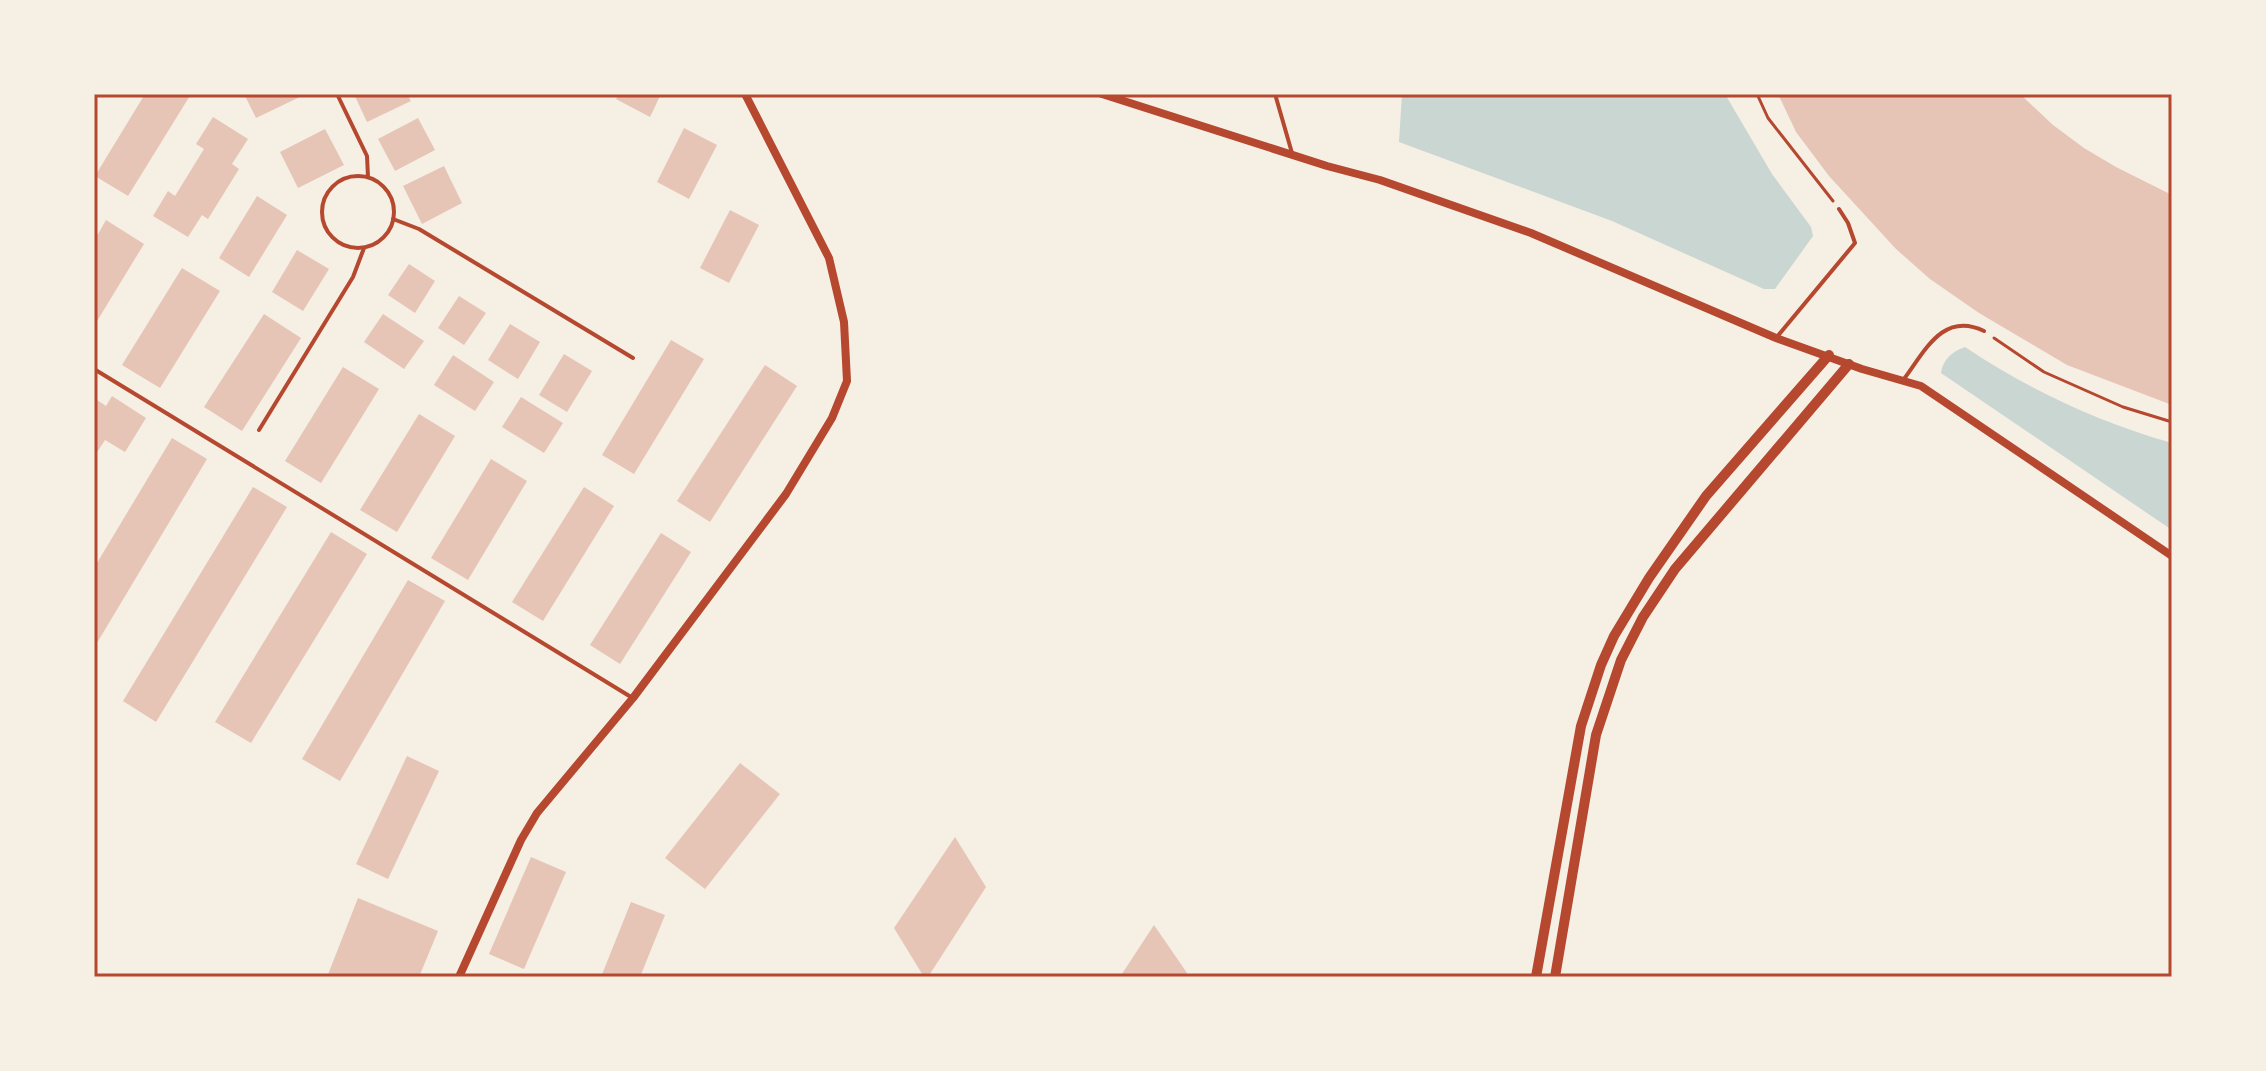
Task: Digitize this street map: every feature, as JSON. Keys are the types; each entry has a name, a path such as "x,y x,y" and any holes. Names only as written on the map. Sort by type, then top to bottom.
{"street":[{"path":"459,977 521,840 537,813 633,698 786,494 832,418 847,381 844,322 829,258 745,94"},
{"path":"1102,94 1380,180 1531,233 1776,338 1921,386 2172,556"},
{"path":"1536,977 1581,726 1614,636 1649,578 1706,496 1829,355"},
{"path":"1555,977 1596,735 1621,660 1643,617 1675,569 1849,364"}],"lane":[{"path":"337,94 367,156 368,177"},
{"path":"1275,94 1293,155"},
{"path":"356,176 368,177 387,191 393,202 393,219 385,236 376,244 352,248 340,244 331,236 322,215 323,204 335,184 356,176"},
{"path":"1776,338 1855,243 1839,209"},
{"path":"393,219 419,229 633,358"},
{"path":"259,430 353,277 364,248"},
{"path":"1904,379 1936,336 1951,327 1968,323 1984,331"},
{"path":"94,369 633,698"}],"path":[{"path":"1757,94 1768,118 1839,209"},
{"path":"1984,331 2044,372 2123,407 2172,422"}],"shaded area":[{"path":"1402,94 1725,94 1772,174 1811,227 1813,236 1775,289 1764,289 1612,221 1399,142"},
{"path":"1965,347 2065,403 2172,443 2172,530 1941,373 1949,356"}],"building":[{"path":"145,94 191,94 128,196 95,176"},
{"path":"244,94 306,94 256,118"},
{"path":"354,94 407,94 411,101 367,122"},
{"path":"619,94 661,94 650,117 616,99"},
{"path":"1778,94 2020,94 2053,125 2084,148 2172,195 2172,405 2067,365 1979,313 1930,279 1896,249 1829,176 1796,132"},
{"path":"213,117 248,139 232,164 239,169 208,219 202,215 188,237 153,216 168,191 175,196 204,149 196,144"},
{"path":"418,118 435,150 395,171 378,139"},
{"path":"684,128 717,145 689,199 657,182"},
{"path":"325,129 344,165 298,188 280,152"},
{"path":"444,166 462,203 422,224 403,186"},
{"path":"257,196 287,215 249,277 219,258"},
{"path":"730,210 759,225 729,283 700,268"},
{"path":"106,220 144,244 94,326 94,241"},
{"path":"297,250 329,269 303,311 272,292"},
{"path":"409,264 435,281 415,313 388,295"},
{"path":"182,268 220,291 160,388 122,365"},
{"path":"459,296 486,313 464,345 438,328"},
{"path":"264,314 301,338 242,431 204,407"},
{"path":"383,314 424,341 404,369 364,342"},
{"path":"510,324 540,342 518,379 488,360"},
{"path":"671,340 704,359 634,474 602,455"},
{"path":"564,354 592,371 567,412 539,395"},
{"path":"453,355 494,382 475,411 434,385"},
{"path":"765,365 797,386 710,522 677,501"},
{"path":"343,367 379,389 321,483 285,461"},
{"path":"112,396 146,418 125,452 105,440 94,457 94,398 106,406"},
{"path":"521,397 563,423 544,453 502,427"},
{"path":"419,414 455,436 397,532 360,510"},
{"path":"172,438 207,459 94,648 94,568"},
{"path":"491,459 527,481 468,580 431,558"},
{"path":"253,487 287,507 156,722 123,701"},
{"path":"584,487 614,506 543,621 512,602"},
{"path":"331,532 367,554 251,743 215,722"},
{"path":"661,533 691,552 620,664 590,645"},
{"path":"408,580 445,601 340,781 302,759"},
{"path":"407,756 439,771 388,879 356,864"},
{"path":"740,763 780,794 705,889 665,858"},
{"path":"955,837 986,887 928,977 924,977 894,928"},
{"path":"531,857 566,872 524,969 489,954"},
{"path":"358,898 438,931 419,977 327,977"},
{"path":"631,902 665,915 640,977 601,977"},
{"path":"1154,925 1187,973 1184,977 1120,977"}]}
